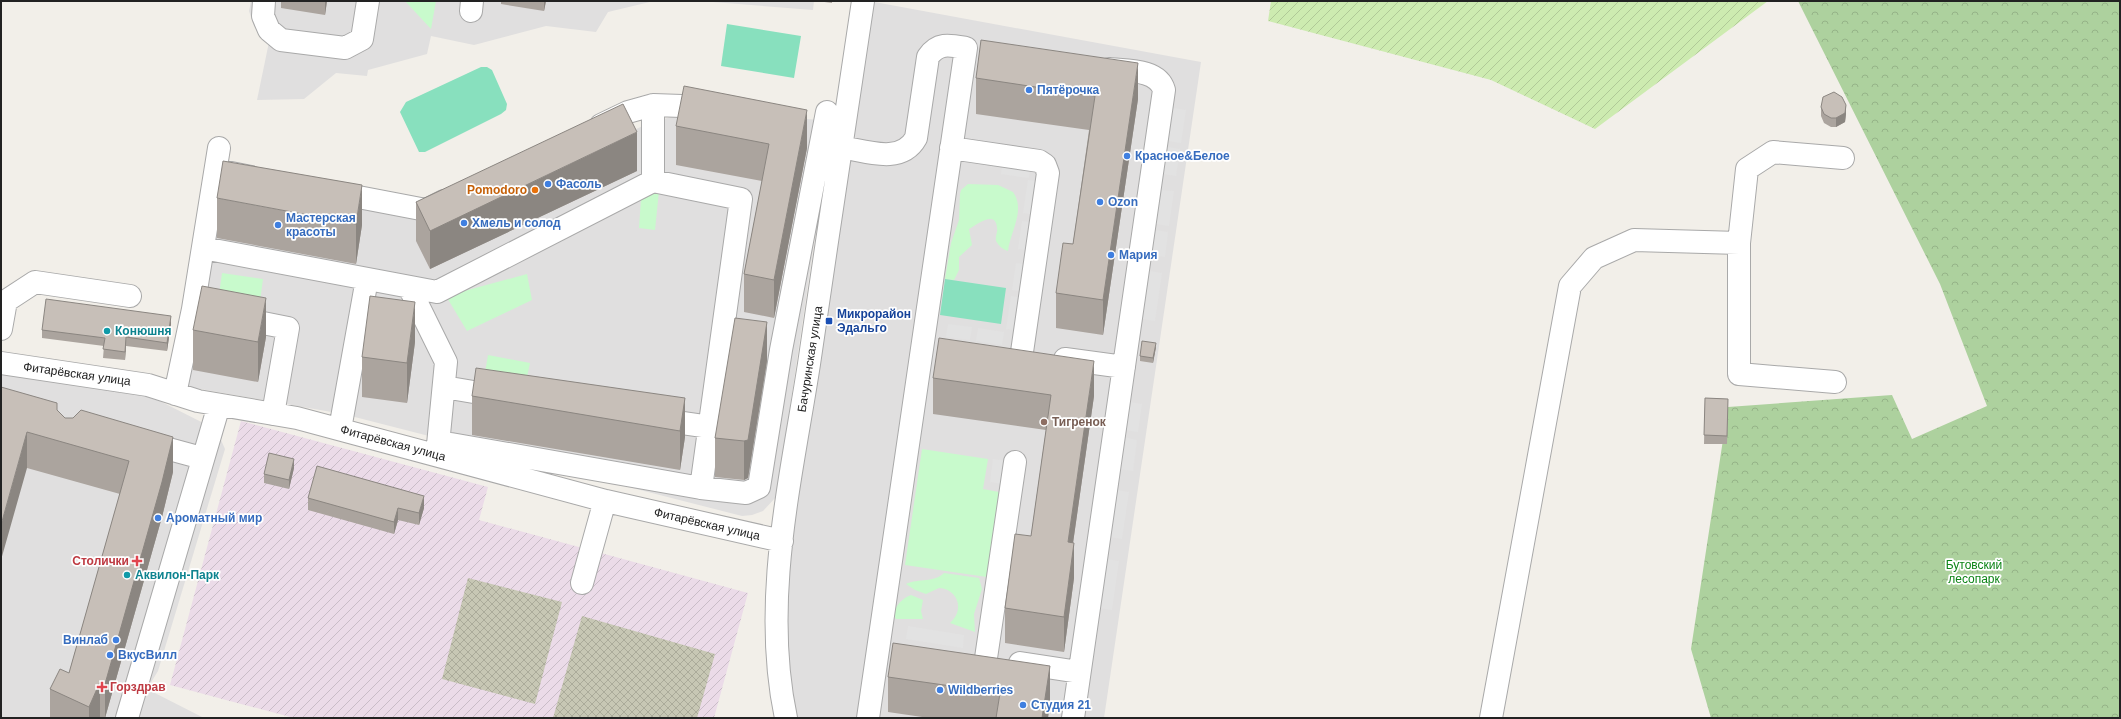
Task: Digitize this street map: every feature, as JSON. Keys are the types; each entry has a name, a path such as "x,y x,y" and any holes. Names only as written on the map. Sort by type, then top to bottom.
{"street":[{"path":"264,1 263,16 269,30 281,40 345,48 362,39 368,1"},
{"name":"Бачуринская улица","path":"786,718 778,669 776,638 782,541 841,147 836,113 863,1"},
{"path":"841,147 893,155 910,146 916,138 928,57 932,52 940,46 989,51"},
{"path":"868,718 966,48"},
{"path":"1073,718 1164,90 1160,80 1151,75 1089,66"},
{"path":"582,134 628,112 653,105 732,108"},
{"path":"653,105 653,181"},
{"path":"437,455 451,444 701,488 746,494 759,487 781,350 836,113 803,111"},
{"path":"175,394 208,312 203,248 219,148"},
{"path":"951,148 1039,160 1047,168 1048,173 1022,352"},
{"path":"1835,382 1739,374 1739,243 1747,170 1773,152 1843,158"},
{"path":"216,170 270,180"},
{"path":"203,248 437,292 653,181 741,199 701,488"},
{"path":"314,189 426,210 462,193"},
{"path":"1491,718 1570,286 1594,258 1634,240 1739,243"},
{"path":"340,429 367,279"},
{"path":"1,329 6,301 35,282 130,296"},
{"path":"409,287 446,362 437,455"},
{"path":"208,312 288,328 273,414"},
{"path":"923,338 946,341"},
{"path":"721,343 781,350"},
{"path":"999,349 1124,367"},
{"name":"Фитарёвская улица","path":"1,363 148,385 175,394 219,405 297,418 606,501 782,541"},
{"path":"444,387 522,400"},
{"path":"127,718 202,458 219,405"},
{"path":"633,416 710,427"},
{"path":"127,438 202,458"},
{"path":"986,658 1015,462"},
{"path":"582,583 606,501"},
{"path":"879,643 902,646"},
{"path":"963,655 1079,672"}],"shaded area":[{"path":"251,1 654,1 608,12 596,32 546,26 474,45 431,36 427,54 368,70 367,76 336,73 304,99 257,100 269,42 263,41 254,26 249,11"},
{"path":"700,1 814,1 813,10"},
{"path":"869,1 1201,62 1104,718 794,718 782,590"},
{"path":"1173,108 1186,110 1181,143 1168,141"},
{"path":"694,110 832,121 777,496 763,511 752,515 742,516 343,414 172,384 208,179 450,216 647,124"},
{"path":"1167,147 1180,149 1176,176 1163,174"},
{"path":"1003,160 1031,164 1029,178 1001,174"},
{"path":"1028,180 1041,182 1037,215 1023,213"},
{"path":"1161,190 1174,191 1169,226 1156,224"},
{"path":"1022,221 1035,223 1031,251 1018,249"},
{"path":"1155,230 1168,232 1165,257 1151,255"},
{"path":"1016,263 1029,265 1025,292 1012,290"},
{"path":"1149,271 1162,273 1155,321 1142,319"},
{"path":"1011,296 1025,298 1020,331 1006,329"},
{"path":"948,324 972,327 970,340 946,337"},
{"path":"978,328 1004,332 1002,345 976,341"},
{"path":"1,374 152,397 223,433 221,440 225,449 158,671 147,689 204,718 1,718"},
{"path":"1129,402 1142,404 1138,432 1125,430"},
{"path":"241,421 488,487 479,520 748,593 714,718 294,718 170,685"},
{"path":"1124,437 1137,440 1133,471 1119,469"},
{"path":"993,459 1007,461 1003,484 990,482"},
{"path":"1116,490 1129,492 1122,539 1109,537"},
{"path":"1106,559 1119,561 1112,610 1099,608"},
{"path":"468,578 562,602 535,704 442,679"},
{"path":"582,616 715,654 697,718 553,718"},
{"path":"908,626 964,635 963,648 906,639"}],"green space":[{"path":"405,1 436,1 431,29"},
{"path":"1271,1 1768,1 1595,129 1491,80 1268,21"},
{"name":"Бутовский лесопарк","path":"1798,1 2120,1 2120,718 1711,718 1691,649 1728,407 1892,395 1912,439 1987,406 1940,284"},
{"path":"727,24 801,36 794,78 721,66"},
{"path":"481,67 487,67 492,70 507,104 506,110 501,114 425,152 419,152 400,112 406,102"},
{"path":"968,184 998,185 1013,192 1017,199 1018,214 1008,251 1001,247 996,241 996,222 993,220 985,220 969,229 972,245 959,257 959,270 954,280 945,279 951,243 959,220 960,194 961,190"},
{"path":"659,191 655,230 639,228 641,199"},
{"path":"222,273 263,279 260,301 219,295"},
{"path":"527,274 532,300 467,331 446,296"},
{"path":"945,279 1006,288 1001,324 940,315"},
{"path":"488,355 530,363 525,386 484,378"},
{"path":"922,449 988,459 983,489 999,492 987,577 905,565"},
{"path":"944,573 979,578 982,589 974,614 975,632 950,623 955,618 958,606 955,596 951,592 946,589 939,588 926,594 915,590 906,584 936,578"},
{"path":"911,595 923,600 921,611 923,619 896,619 896,608 904,599"}],"building":[{"path":"981,40 1138,63 1103,300 1056,293 1063,243 1073,244 1095,96 976,78"},
{"path":"684,86 807,110 774,280 744,274 769,144 676,126"},
{"path":"1834,92 1842,97 1846,105 1845,113 1836,118 1831,118 1824,114 1821,107 1823,97"},
{"path":"623,104 637,132 430,231 416,202"},
{"path":"223,161 362,185 356,224 217,198"},
{"path":"202,286 266,298 258,342 193,330"},
{"path":"370,296 415,302 407,363 362,357"},
{"name":"Конюшня","path":"46,299 171,316 167,343 126,337 125,352 103,349 105,338 42,330"},
{"path":"735,318 767,322 748,440 744,441 715,438"},
{"path":"939,338 1094,361 1068,542 1074,543 1064,617 1005,608 1015,534 1031,536 1051,395 933,378"},
{"path":"1142,341 1156,343 1153,358 1140,356"},
{"path":"476,368 685,398 680,431 472,396"},
{"path":"1,387 57,403 57,410 65,418 73,418 81,410 173,437 162,482 105,684 100,682 89,707 50,689 60,669 69,673 129,461 27,432 1,525"},
{"path":"1705,398 1728,399 1727,436 1704,435"},
{"path":"269,453 294,459 289,480 264,474"},
{"path":"317,466 424,496 419,513 398,508 394,522 308,498"},
{"path":"893,643 1050,666 1042,718 996,718 1000,693 888,677"}],"place":[{"name":"Пятёрочка","path":"1029,90"},
{"name":"Красное&Белое","path":"1127,156"},
{"name":"Фасоль","path":"548,184"},
{"name":"Pomodoro","path":"535,190"},
{"name":"Ozon","path":"1100,202"},
{"name":"Хмель и солод","path":"464,223"},
{"name":"Мастерская красоты","path":"278,225"},
{"name":"Мария","path":"1111,255"},
{"name":"Микрорайон Эдальго","path":"829,321"},
{"name":"Конюшня","path":"107,331"},
{"name":"Тигренок","path":"1044,422"},
{"name":"Ароматный мир","path":"158,518"},
{"name":"Столички","path":"137,561"},
{"name":"Аквилон-Парк","path":"127,575"},
{"name":"Винлаб","path":"116,640"},
{"name":"ВкусВилл","path":"110,655"},
{"name":"Горздрав","path":"102,687"},
{"name":"Wildberries","path":"940,690"},
{"name":"Студия 21","path":"1023,705"}]}
